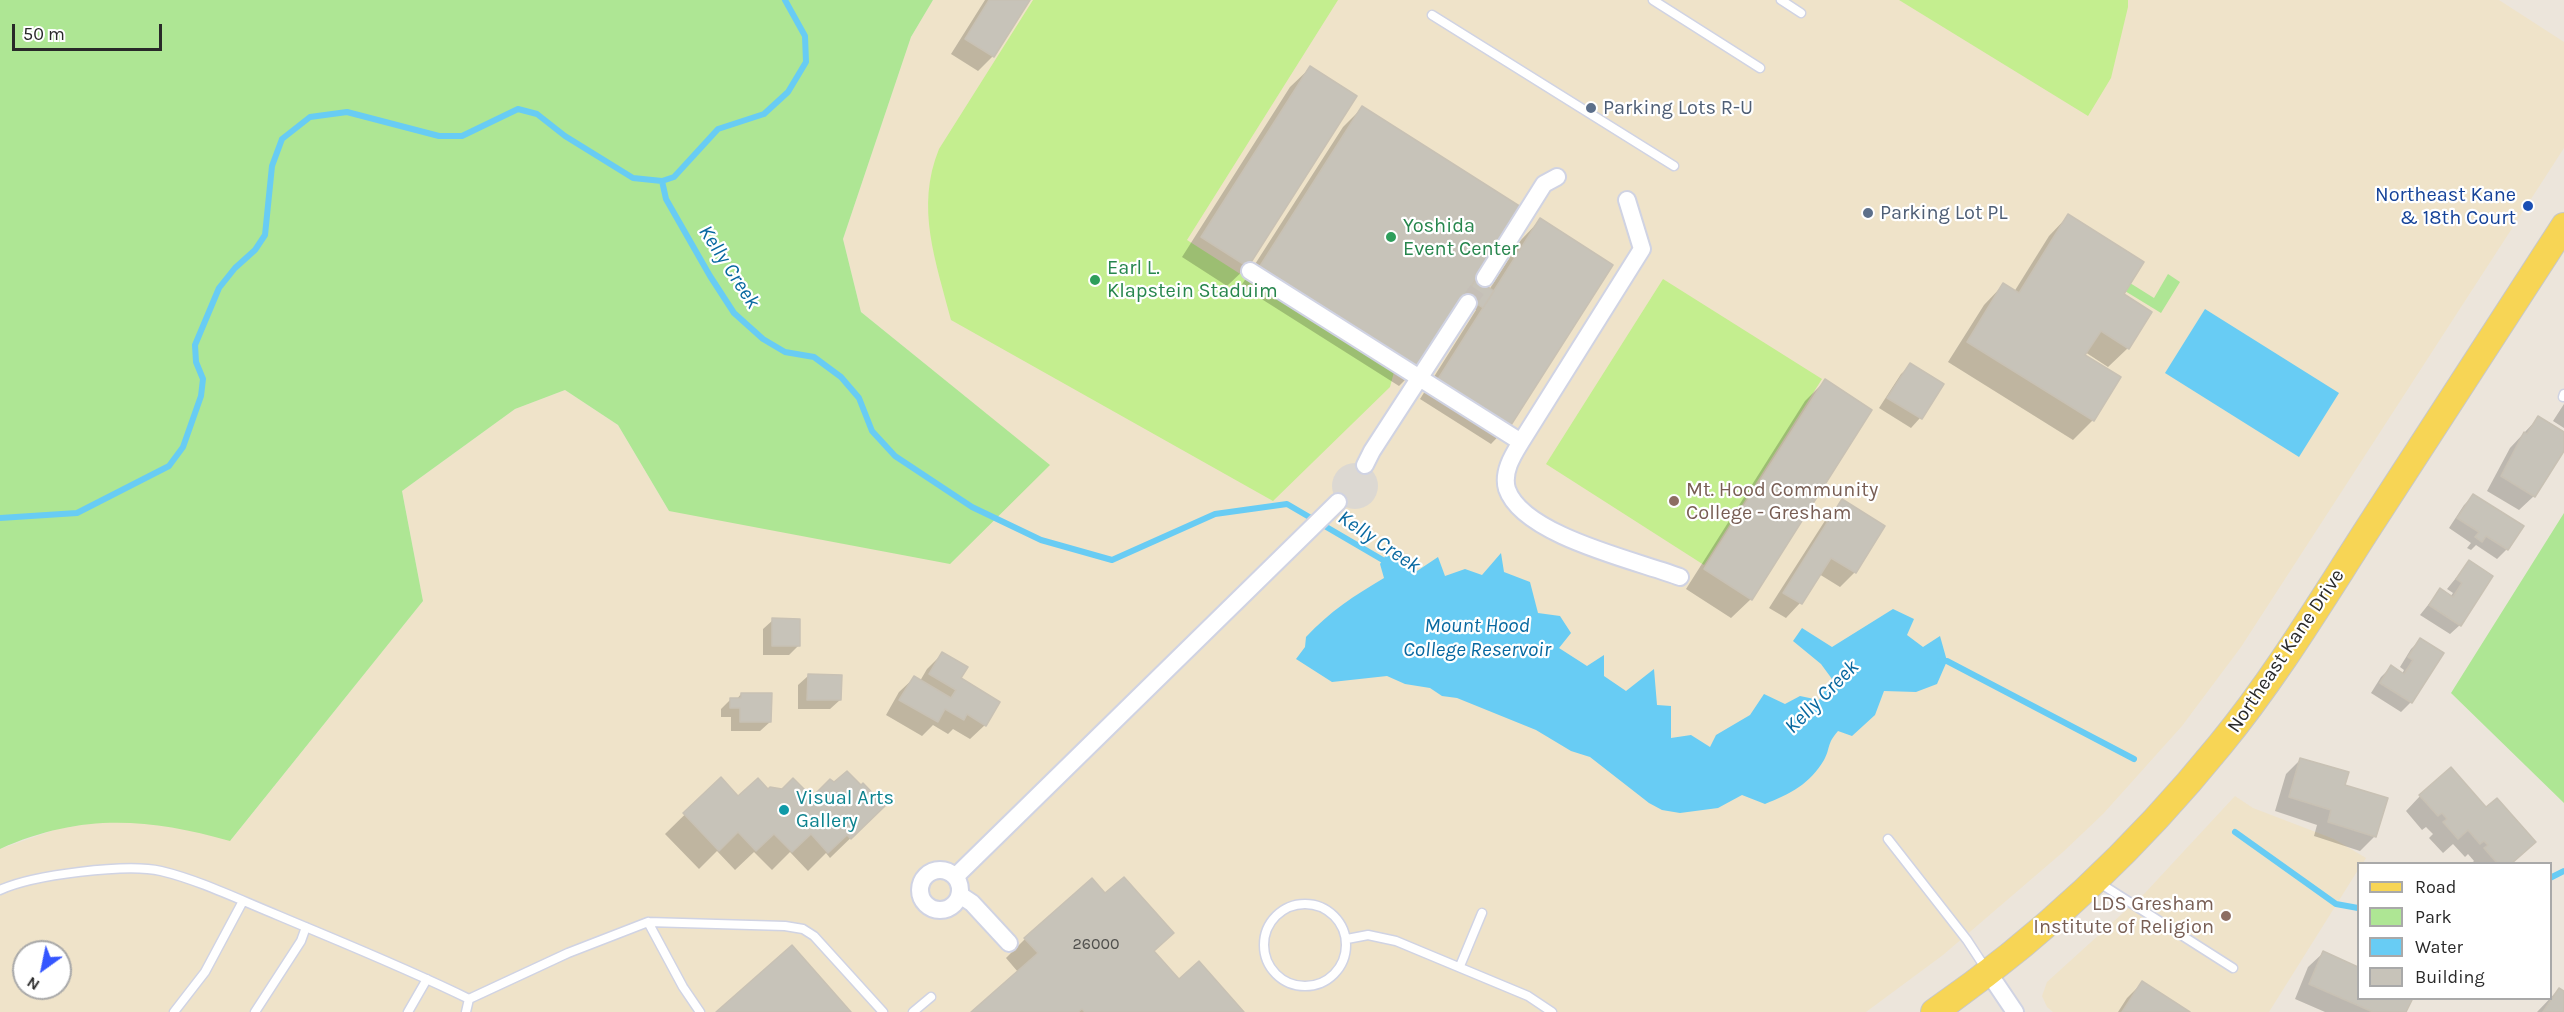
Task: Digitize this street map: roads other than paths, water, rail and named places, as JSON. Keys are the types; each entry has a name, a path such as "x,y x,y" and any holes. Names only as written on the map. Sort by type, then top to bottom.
{"main road":[{"name":"Northeast Kane Drive","path":"1934,1012 2060,914 2189,782 2256,699 2560,239"}],"street":[{"path":"1485,278 1544,184 1557,177"},
{"path":"1627,200 1642,249 1521,442 1506,472 1507,489 1518,506 1562,535 1608,554 1652,566 1680,578"},
{"path":"1250,271 1521,442"},
{"path":"1365,465 1468,303"},
{"path":"955,877 1338,502"},
{"path":"932,872 947,872 955,877 960,887 960,895 955,904 939,910 926,905 920,891 922,881 932,872"},
{"path":"960,895 972,903 1009,943"},
{"path":"1988,972 2015,1012"}],"lane":[{"path":"1653,0 1760,68"},
{"path":"1781,0 1801,13"},
{"path":"1432,15 1674,166"},
{"path":"1887,839 1967,940 1988,972"},
{"path":"0,890 25,880 131,867 162,871 306,927 469,999"},
{"path":"2095,880 2233,968"},
{"path":"174,1012 205,972 243,901"},
{"path":"1299,904 1315,905 1330,912 1341,924 1347,939 1346,955 1339,970 1327,981 1312,987 1295,986 1281,979 1269,967 1264,952 1264,935 1271,921 1283,910 1299,904"},
{"path":"1460,966 1482,913"},
{"path":"469,999 558,958 648,922 784,926 803,929 814,936 883,1012"},
{"path":"648,922 683,987 700,1012"},
{"path":"255,1012 301,941 306,927"},
{"path":"1347,939 1368,935 1395,941 1528,996 1552,1012"},
{"path":"408,1012 427,979"},
{"path":"913,1012 931,997"},
{"path":"466,1012 469,999"}],"water":[{"path":"2205,309 2339,393 2299,457 2165,373"},
{"name":"Mount Hood College Reservoir","path":"1501,553 1504,572 1530,582 1538,613 1560,616 1571,633 1559,648 1587,666 1604,655 1604,676 1626,691 1654,669 1657,705 1671,706 1671,738 1691,735 1710,747 1716,735 1750,715 1764,694 1785,704 1800,696 1819,700 1832,679 1821,664 1793,641 1802,628 1832,647 1893,609 1914,619 1907,635 1923,647 1940,636 1947,661 1937,684 1916,692 1884,691 1875,715 1852,736 1838,731 1826,756 1812,776 1791,792 1765,804 1742,795 1718,808 1680,813 1662,810 1649,803 1590,757 1571,751 1536,730 1457,698 1442,696 1430,688 1405,684 1387,676 1332,682 1296,659 1305,647 1306,637 1324,620 1384,578 1380,564 1386,555 1400,560 1417,571 1438,557 1445,576 1465,569 1482,575"}],"waterway":[{"path":"0,518 77,513 169,466 183,447 201,396 203,379 196,362 195,345 219,288 235,268 255,250 265,235 272,166 282,139 310,117 347,112 439,136 462,136 518,109 537,114 565,136 633,178 662,181 674,177 718,129 764,114 788,92 806,62 805,36 785,0"},
{"name":"Kelly Creek","path":"662,181 666,199 734,313 763,339 785,352 814,357 841,377 859,398 872,431 895,456 972,507 1041,540 1112,560 1215,514 1287,504 1388,563"},
{"name":"Kelly Creek","path":"1940,661 1947,661 2134,759"},
{"name":"Kelly Creek","path":"2235,832 2336,904 2357,908"},
{"name":"Kelly Creek","path":"2552,877 2564,871"}],"tunnel":[{"path":"1468,303 1485,278"}],"place":[{"name":"Parking Lots R-U","path":"1591,108"},
{"name":"Northeast Kane & 18th Court","path":"2528,206"},
{"name":"Parking Lot PL","path":"1868,213"},
{"name":"Yoshida Event Center","path":"1391,237"},
{"name":"Earl L. Klapstein Staduim","path":"1095,280"},
{"name":"Mt. Hood Community College - Gresham","path":"1674,501"},
{"name":"Visual Arts Gallery","path":"784,810"},
{"name":"LDS Gresham Institute of Religion","path":"2226,916"}]}
